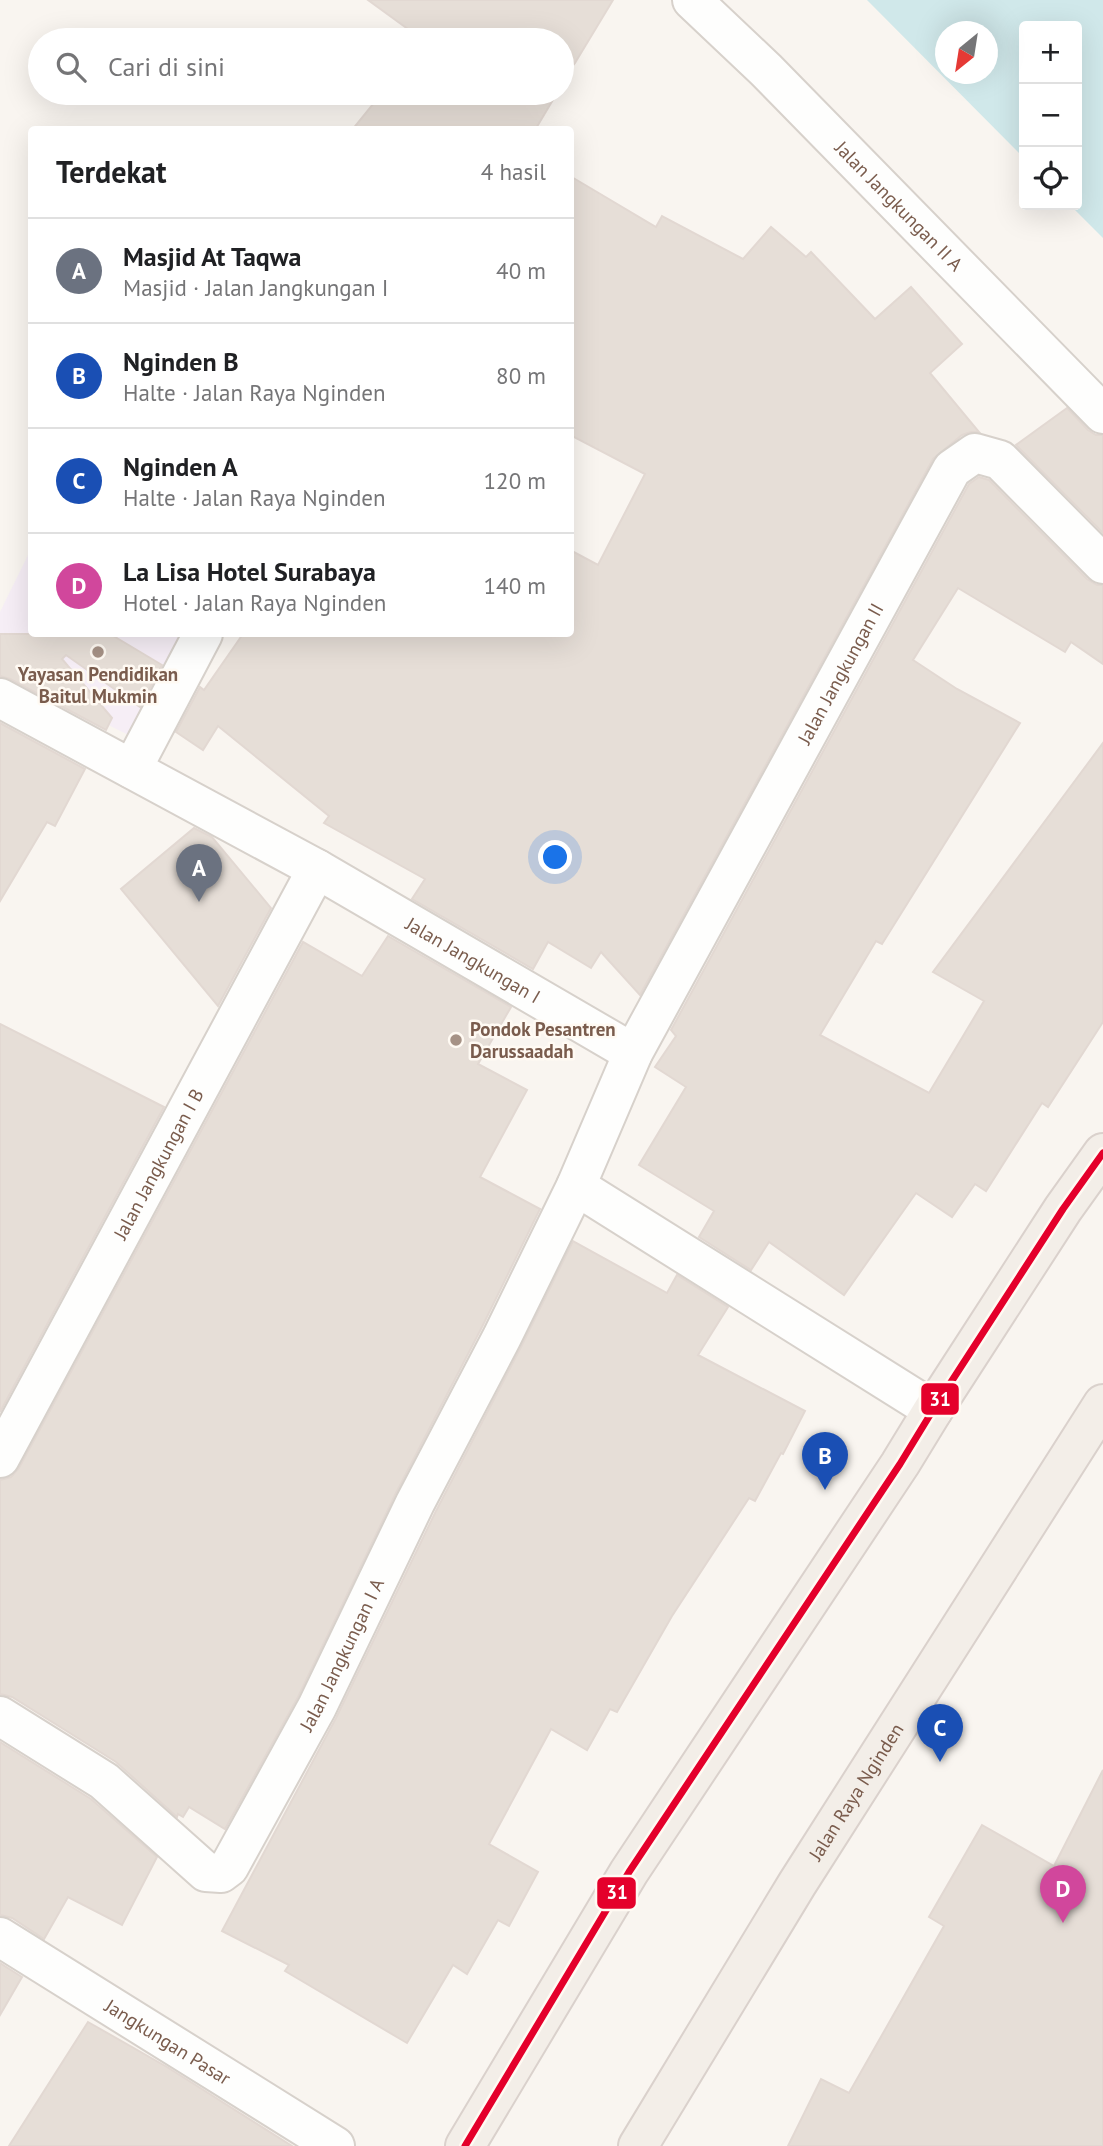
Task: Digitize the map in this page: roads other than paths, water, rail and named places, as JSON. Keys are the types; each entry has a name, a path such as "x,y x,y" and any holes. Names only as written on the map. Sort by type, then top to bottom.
{"main road":[{"path":"465,2146 629,1872 900,1464 1063,1209 1103,1153"},
{"name":"Jalan Raya Nginden","path":"638,2146 797,1884 1103,1404"}],"street":[{"name":"Jalan Jangkungan II A","path":"692,0 766,71 1103,414"},
{"name":"Jalan Jangkungan II","path":"633,1053 951,469 975,453 1000,460 1103,564"},
{"path":"132,769 201,637"},
{"name":"Jalan Jangkungan I","path":"0,698 317,869 633,1053"},
{"name":"Jalan Jangkungan I B","path":"0,1458 317,869"},
{"path":"633,1053 576,1186 933,1410"},
{"name":"Jalan Jangkungan I A","path":"0,1716 104,1781 206,1872 221,1873 229,1867 317,1707 415,1503 502,1337 576,1186"},
{"name":"Jangkungan Pasar","path":"0,1937 335,2146"}],"water":[{"path":"867,0 1103,0 1103,238 1075,210 1082,210 1082,21 1019,21 1019,153 950,84 998,84 998,21 935,21 935,68"}],"place":[{"name":"Yayasan Pendidikan Baitul Mukmin","path":"98,652"},
{"name":"Masjid At Taqwa","path":"199,902"},
{"name":"Pondok Pesantren Darussaadah","path":"456,1040"},
{"name":"Nginden B","path":"825,1490"},
{"name":"Nginden A","path":"940,1762"},
{"name":"La Lisa Hotel Surabaya","path":"1063,1923"}]}
